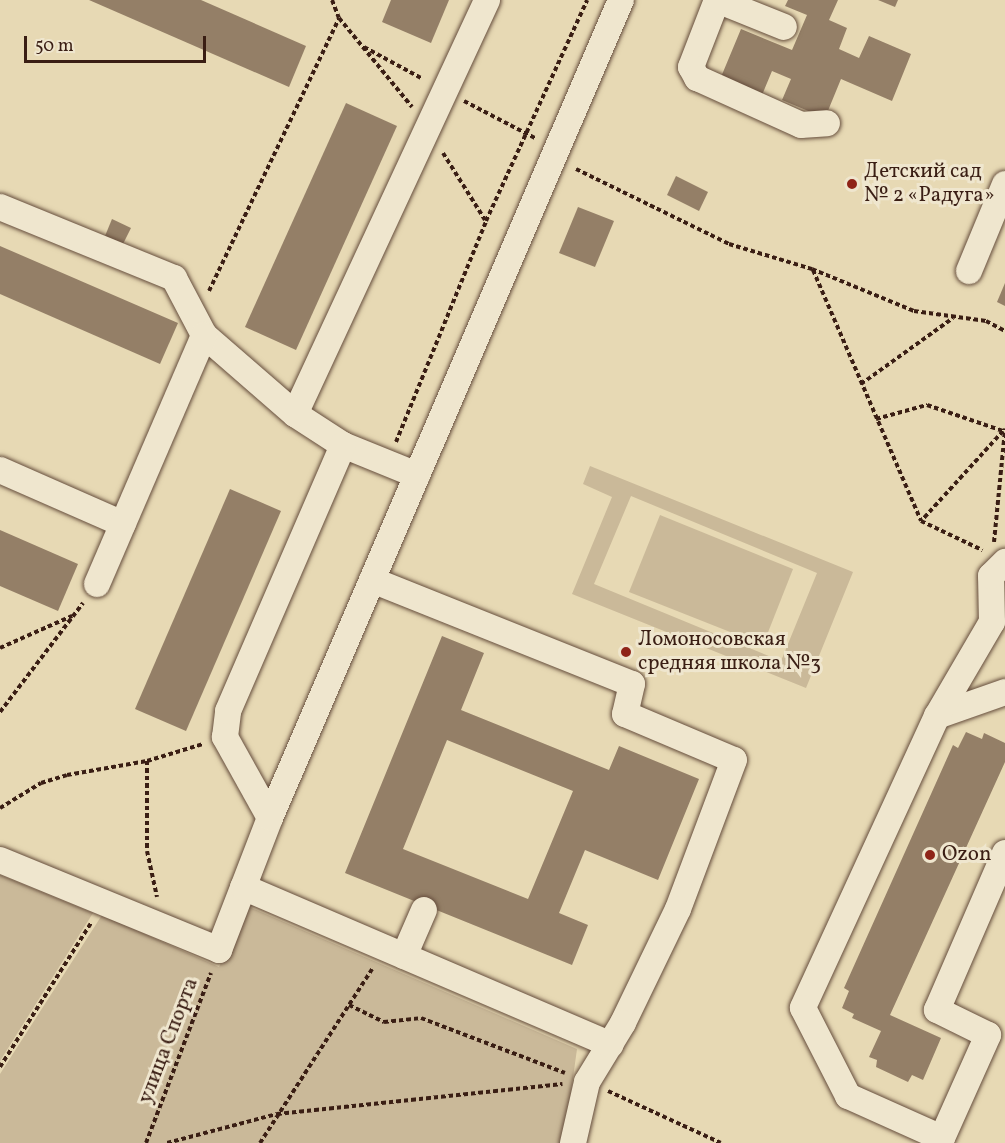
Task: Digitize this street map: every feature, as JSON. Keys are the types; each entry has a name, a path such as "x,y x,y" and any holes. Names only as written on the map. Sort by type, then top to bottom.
{"street":[{"path":"295,414 487,0"},
{"path":"0,860 219,950 270,818 621,0"},
{"path":"784,27 717,0 691,67 697,78 801,125 827,123"},
{"path":"969,271 1005,184"},
{"path":"0,207 174,278 200,327 295,414 343,445 417,475"},
{"path":"97,584 123,524 200,327"},
{"path":"270,818 225,737 228,711 343,445"},
{"path":"0,470 123,524"},
{"path":"1005,562 991,576 992,622 936,716 803,1008 848,1096 948,1141 988,1035 937,1010 1005,853"},
{"path":"372,580 632,684 625,714 734,760 678,909 611,1045 587,1082 573,1143"},
{"path":"936,716 1005,692"},
{"path":"243,887 611,1045"},
{"path":"394,952 424,910"}],"path":[{"path":"200,327 339,18 332,0"},
{"path":"387,463 486,221 587,0"},
{"path":"553,158 729,244 812,269 914,311 986,321 1005,331"},
{"path":"812,269 921,521 993,555 1004,430"},
{"path":"861,384 953,318"},
{"path":"876,419 927,405 1004,430"},
{"path":"921,521 1004,430"},
{"path":"0,712 97,584"},
{"path":"0,648 72,616"},
{"path":"0,808 58,778 147,761 225,737"},
{"path":"147,761 149,873 168,928"},
{"path":"0,1067 104,902"},
{"name":"улица Спорта","path":"146,1143 219,950"},
{"path":"260,1143 349,1005 394,952"},
{"path":"349,1005 384,1022 421,1018 587,1082 721,1143"},
{"path":"167,1143 277,1114 587,1082"}],"shaded area":[{"path":"590,466 853,572 806,688 572,594 612,497 583,484","holes":["631,496 817,573 781,661 594,584"]},
{"path":"660,515 793,569 763,645 629,592"},
{"path":"0,875 93,913 0,1061"},
{"path":"247,906 577,1049 564,1143 0,1143 0,1074 102,915 219,967"}],"building":[{"path":"89,0 201,0 306,46 289,87"},
{"path":"391,0 449,0 431,43 382,22"},
{"path":"788,0 838,0 829,20 847,28 839,49 859,58 869,36 911,54 892,101 841,79 825,118 782,100 791,79 772,71 762,95 721,77 741,29 792,50 807,15 785,6"},
{"path":"878,0 898,0 895,7"},
{"path":"346,103 397,126 296,350 245,327"},
{"path":"676,176 708,192 699,211 667,195"},
{"path":"578,207 614,221 595,267 559,253"},
{"path":"112,219 131,228 123,244 105,236"},
{"path":"0,246 178,323 160,364 0,294"},
{"path":"1005,283 1005,306 997,302"},
{"path":"230,489 281,511 186,731 135,709"},
{"path":"0,530 78,564 58,611 0,586"},
{"path":"442,636 484,653 461,710 609,770 619,746 699,779 658,880 585,850 559,913 588,925 572,965 345,873","holes":["447,740 573,791 528,899 403,849"]},
{"path":"966,732 982,739 984,733 1005,743 1005,762 890,1015 941,1038 923,1080 912,1075 908,1082 876,1067 877,1060 869,1057 881,1031 852,1018 854,1014 842,1008 849,991 844,988 953,745 958,748"}],"place":[{"name":"Детский сад № 2 «Радуга»","path":"852,184"},
{"name":"Ломоносовская средняя школа №3","path":"626,652"},
{"name":"Ozon","path":"930,855"}]}
